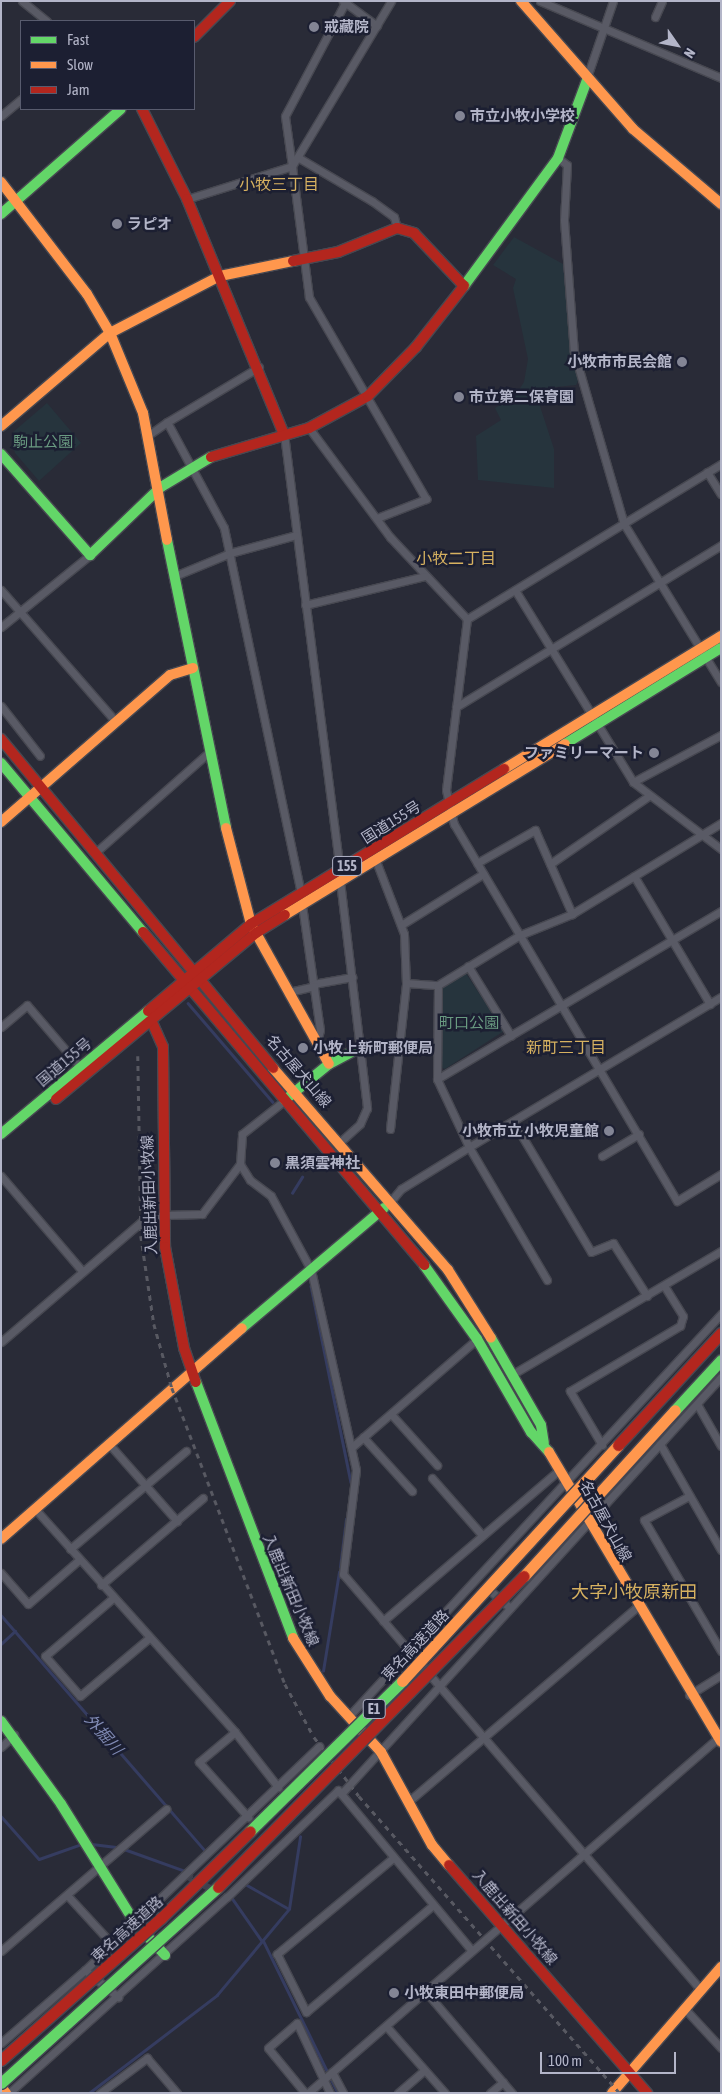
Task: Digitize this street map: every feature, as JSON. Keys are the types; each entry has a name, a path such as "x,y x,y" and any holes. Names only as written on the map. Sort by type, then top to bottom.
{"main road":[{"path":"195,36 230,1"},
{"path":"521,1 587,80 633,129 721,204"},
{"path":"1,454 90,555 160,487 191,467 284,434 309,428 368,396 401,365 558,158 587,80"},
{"path":"1,214 120,110"},
{"path":"143,110 188,199 259,367 284,434"},
{"path":"1,182 68,264 110,332 150,434 208,753 254,928 329,1064"},
{"path":"1,426 110,332 220,276 303,257 347,250 397,228 414,232 463,284"},
{"name":"国道155号","path":"1,1135 83,1079 152,1022 186,987 254,928 340,877 448,804 593,720 703,653 721,636"},
{"name":"国道155号","path":"703,653 721,648"},
{"path":"1,822 170,675 193,668"},
{"name":"国道155号","path":"340,877 376,861 452,816 593,720"},
{"name":"名古屋犬山線","path":"1,739 43,786 196,978 296,1089 468,1299 541,1425 544,1443 559,1470 689,1695 719,1740"},
{"name":"名古屋犬山線","path":"1,763 186,987 380,1212 477,1339 531,1432 544,1443"},
{"name":"国道155号","path":"1,1135 81,1068 186,987"},
{"name":"入鹿出新田小牧線","path":"152,1022 162,1047 162,1215 169,1276 192,1370 275,1599 309,1667 380,1752 410,1801 432,1845 647,2093"},
{"path":"285,1100 296,1089 329,1064 361,1047"},
{"path":"1,1539 192,1370 390,1202"},
{"name":"東名高速道路","path":"1,2060 161,1918 395,1689 721,1333"},
{"name":"東名高速道路","path":"1,2083 167,1936 311,1797 528,1572 721,1360"},
{"path":"1,1721 14,1736 135,1922 164,1955"},
{"path":"612,2093 721,1967"},
{"path":"1,2088 8,2093"}],"street":[{"path":"22,1 46,20"},
{"path":"188,199 292,166 299,158 391,1"},
{"path":"540,1 721,78"},
{"path":"587,80 601,28 613,1"},
{"path":"656,16 662,1"},
{"path":"377,26 345,2 285,116 309,297 368,396 426,500 377,518"},
{"path":"1,116 20,100"},
{"path":"299,158 372,200 394,217 397,228"},
{"path":"558,158 568,165 564,220 574,352 624,524 721,682"},
{"path":"150,434 259,367"},
{"path":"167,422 224,528 301,900 320,1030 317,1042"},
{"path":"309,428 377,518 425,576 467,619"},
{"path":"284,434 305,605 336,816 340,877 367,1108 360,1124 340,1142"},
{"path":"467,619 721,464"},
{"path":"707,472 721,494"},
{"path":"177,575 230,553 296,535"},
{"path":"456,707 721,545"},
{"path":"1,627 90,555"},
{"path":"305,605 425,576"},
{"path":"1,590 116,722"},
{"path":"515,590 593,720 633,782 721,849"},
{"path":"467,619 456,707 448,804 452,816 483,874 601,1069 677,1201 721,1174"},
{"path":"1,706 40,756"},
{"path":"633,782 721,735"},
{"path":"96,852 208,753"},
{"path":"550,864 650,795"},
{"path":"406,983 438,985 520,935 572,914 721,823"},
{"path":"477,863 535,830 572,914"},
{"path":"376,861 401,925 406,983 390,1128"},
{"path":"401,925 483,874"},
{"path":"634,876 710,1004"},
{"path":"437,1079 721,911"},
{"path":"468,966 511,1036"},
{"path":"289,992 352,977"},
{"path":"438,985 437,1079 469,1147 547,1280"},
{"path":"390,1202 401,1189 721,997"},
{"path":"1,1027 27,1005 81,1068"},
{"path":"1,1342 140,1222 162,1215 202,1214 240,1164 242,1134 285,1100"},
{"path":"513,1121 592,1252 613,1243 647,1296"},
{"path":"602,1156 639,1134"},
{"path":"240,1164 250,1180 271,1196 311,1270 352,1448 355,1497 343,1574 701,1990"},
{"path":"1,1176 83,1272"},
{"path":"513,1374 721,1251"},
{"path":"602,1445 570,1391 680,1326 683,1316 664,1286"},
{"path":"349,1716 479,1580 721,1314"},
{"path":"352,1448 477,1339"},
{"path":"341,1794 380,1752 385,1740 590,1523 721,1377"},
{"path":"697,1404 721,1446"},
{"path":"390,1414 437,1465"},
{"path":"363,1437 412,1492"},
{"path":"109,1444 177,1521"},
{"path":"660,1444 721,1550"},
{"path":"70,1549 186,1451"},
{"path":"383,1621 559,1470"},
{"path":"432,1478 482,1535"},
{"path":"689,1496 644,1520 721,1651"},
{"path":"101,1585 203,1498"},
{"path":"36,1510 112,1598 235,1732 278,1787"},
{"path":"1,1574 28,1604 79,1560"},
{"path":"479,1580 510,1608"},
{"path":"112,1598 45,1656 80,1696 148,1638"},
{"path":"410,1801 637,1607"},
{"path":"689,1695 721,1675"},
{"path":"235,1732 199,1762 248,1817"},
{"path":"1,1747 14,1736"},
{"path":"330,2093 324,2080 297,2023 268,2048 307,2093 324,2080 719,1740"},
{"path":"1,2043 85,1970 248,1817 319,1746"},
{"path":"8,2093 164,1955 338,1790 392,1858 472,1952"},
{"path":"1,1951 166,1809"},
{"path":"392,1858 277,1954 306,2012 433,1905"},
{"path":"67,1895 112,1944"},
{"path":"85,1970 118,1997"},
{"path":"426,1992 512,2093"},
{"path":"684,2008 721,2048"},
{"path":"386,2026 445,2093"},
{"path":"100,2093 147,2058 177,2093"},
{"path":"398,2093 424,2070"},
{"path":"332,2072 343,2093"},
{"path":"490,2093 503,2082"}],"green space":[{"path":"514,237 563,264 571,349 582,373 576,385 556,387 538,400 554,449 554,488 478,480 476,436 501,420 495,408 515,396 524,382 528,359 513,288 516,279 493,265"},
{"name":"駒止公園","path":"47,403 81,443 39,481 15,453 11,439 13,432"},
{"name":"町口公園","path":"465,972 504,1031 445,1069 441,1067 443,987"}],"waterway":[{"path":"188,1003 273,1102"},
{"path":"292,1193 302,1177"},
{"path":"311,1286 351,1482"},
{"path":"340,1567 346,1519"},
{"path":"323,1671 339,1572"},
{"name":"外掘川","path":"1,1615 206,1852"},
{"path":"1,1644 15,1631"},
{"path":"1,1816 39,1859 79,1845"},
{"path":"89,2093 217,1995 289,1909 300,1837"},
{"path":"92,1844 118,1847"},
{"path":"124,1849 185,1871"},
{"name":"外掘川","path":"247,1885 289,1909"},
{"path":"232,1898 262,1941"},
{"name":"外掘川","path":"263,1940 338,2093"}],"tunnel":[{"path":"186,1875 227,1897"}],"railway":[{"path":"138,1056 141,1236 154,1324 172,1388 285,1684 314,1737 359,1796 620,2093"}],"traffic: fast":[{"path":"464,286 558,158 587,80"},
{"path":"1,214 120,110"},
{"path":"1,454 90,555 161,487 211,457"},
{"path":"167,540 226,828"},
{"path":"565,744 721,648"},
{"path":"1,763 143,932"},
{"path":"1,1134 148,1011"},
{"path":"285,1100 329,1064 361,1047"},
{"path":"242,1328 384,1208"},
{"path":"424,1265 477,1339 531,1432 549,1452"},
{"path":"491,1338 541,1425 544,1443"},
{"path":"675,1410 721,1360"},
{"path":"196,1382 293,1638"},
{"path":"250,1831 402,1681"},
{"path":"1,1721 61,1804 135,1923 165,1955"},
{"path":"1,2083 218,1887"}],"traffic: slow":[{"path":"521,1 633,129 721,204"},
{"path":"1,182 87,294 110,333 143,413 167,540"},
{"path":"1,426 110,333 220,276 293,261"},
{"path":"504,769 721,636"},
{"path":"1,822 170,675 193,668"},
{"path":"285,915 565,744"},
{"path":"226,828 251,924 329,1064"},
{"path":"273,1068 448,1270 491,1338"},
{"path":"1,1539 242,1328"},
{"path":"524,1576 675,1410"},
{"path":"402,1681 618,1445"},
{"path":"549,1452 721,1742"},
{"path":"293,1638 330,1696 381,1752 432,1845 449,1865"},
{"path":"612,2093 721,1967"},
{"path":"1,2087 6,2093"}],"traffic: jam":[{"path":"195,36 230,1"},
{"path":"142,110 187,199 284,434"},
{"path":"293,261 338,252 397,228 414,233 463,285"},
{"path":"211,457 309,428 368,396 416,347 464,286"},
{"path":"1,739 273,1068"},
{"path":"148,1011 251,924 504,769"},
{"path":"56,1099 256,933 285,915"},
{"path":"143,932 424,1265"},
{"path":"152,1022 163,1047 165,1247 184,1348 196,1382"},
{"path":"618,1445 721,1333"},
{"path":"218,1887 524,1576"},
{"path":"1,2060 161,1918 250,1831"},
{"path":"449,1865 647,2093"}],"place":[{"name":"戒藏院","path":"314,27"},
{"name":"市立小牧小学校","path":"460,116"},
{"name":"ラピオ","path":"117,224"},
{"name":"小牧市市民会館","path":"682,362"},
{"name":"市立第二保育園","path":"459,397"},
{"name":"ファミリーマート","path":"654,753"},
{"name":"小牧上新町郵便局","path":"303,1048"},
{"name":"小牧市立 小牧児童館","path":"609,1131"},
{"name":"黒須雲神社","path":"275,1163"},
{"name":"小牧東田中郵便局","path":"394,1993"}],"district":[{"name":"小牧三丁目","path":"279,184"},
{"name":"小牧二丁目","path":"456,558"},
{"name":"新町三丁目","path":"566,1047"},
{"name":"大字小牧原新田","path":"634,1592"}]}
